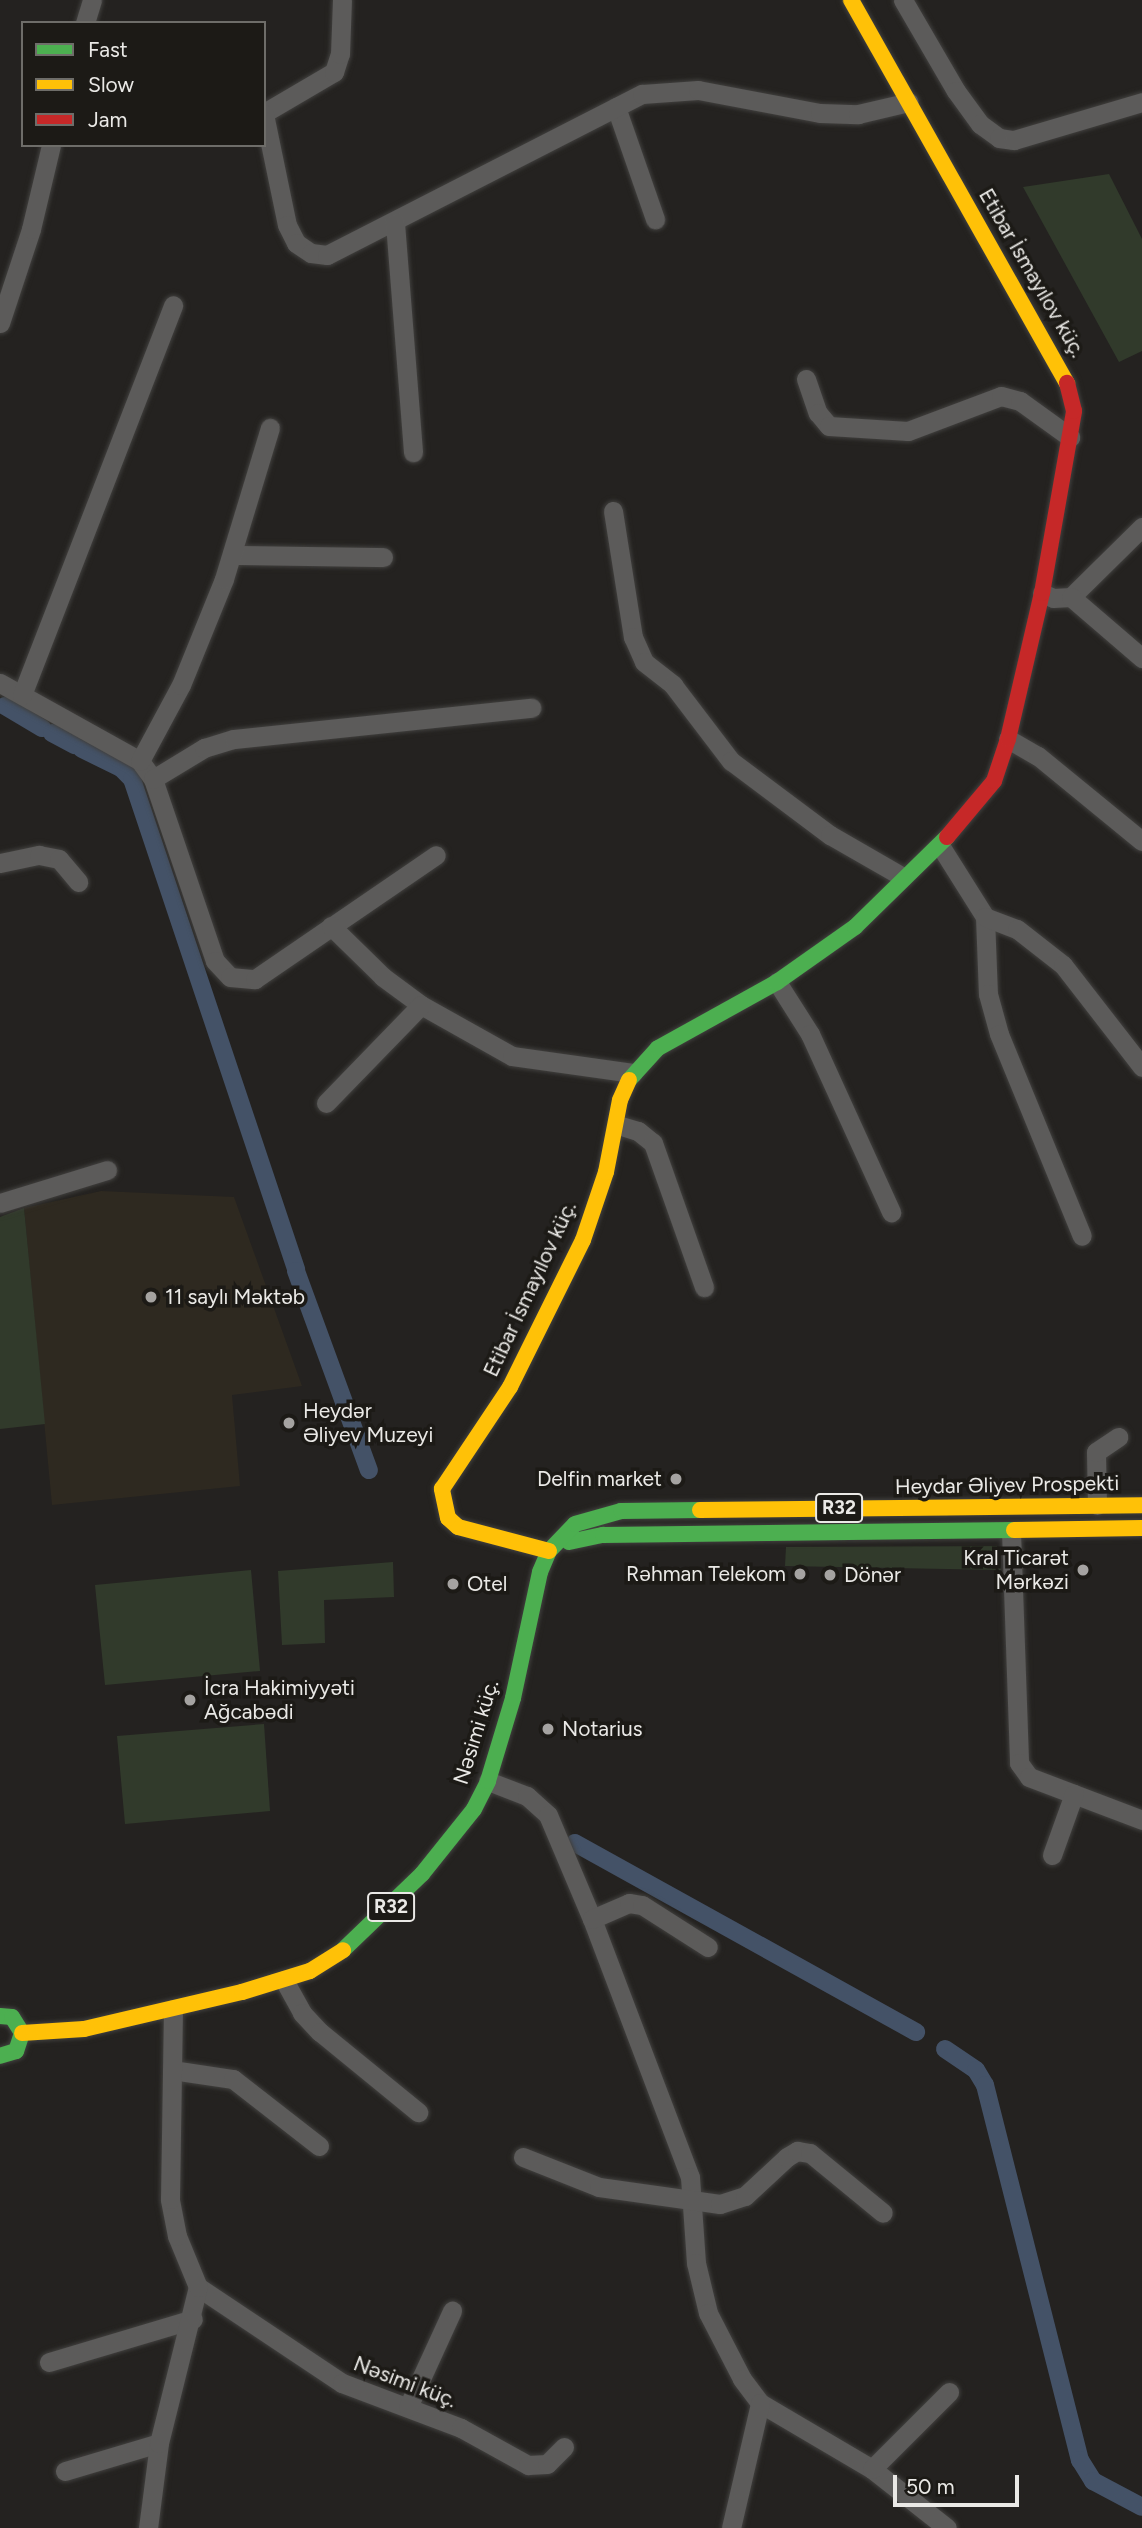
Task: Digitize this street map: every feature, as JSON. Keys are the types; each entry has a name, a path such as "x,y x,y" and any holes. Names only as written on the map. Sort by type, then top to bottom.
{"main road":[{"name":"Etibar İsmayılov küç.","path":"549,1550 458,1527 442,1505 442,1489 510,1387 583,1240 618,1125 620,1100 633,1073 658,1048 777,982 855,927 903,877 941,847 994,781 1009,739 1042,593 1074,411 1071,389 851,0"},
{"name":"Heydar Əliyev Prospekti","path":"549,1550 575,1524 621,1511 1142,1505"},
{"name":"R32","path":"549,1550 603,1535 1142,1528"},
{"name":"Nəsimi küç.","path":"22,2033 84,2029 284,1980 330,1961 390,1907 457,1832 488,1781 513,1698 540,1572 549,1550"},
{"path":"0,2016 12,2017 22,2033 16,2051 0,2056"}],"street":[{"path":"86,21 93,0"},
{"path":"266,113 334,72 340,54 342,0"},
{"path":"903,0 956,91 980,124 999,138 1014,140 1142,102"},
{"path":"266,124 287,225 296,243 311,253 327,255 395,223 642,93 670,88 820,113 858,114 909,102"},
{"path":"616,107 655,219"},
{"path":"0,323 31,229 51,147"},
{"path":"395,223 413,452"},
{"path":"22,695 173,305"},
{"path":"806,379 818,413 830,426 908,431 1000,396 1020,401 1070,437"},
{"path":"140,761 181,685 232,555 270,428"},
{"path":"613,511 633,637 644,662 673,685 731,761 830,835 903,877"},
{"path":"1071,597 1142,527"},
{"path":"232,555 383,557"},
{"path":"1042,593 1071,597 1142,658"},
{"path":"0,683 140,761 153,779 215,961 230,977 255,979 436,855"},
{"path":"153,779 204,748 234,739 531,708"},
{"path":"1009,739 1038,756 1142,841"},
{"path":"941,847 985,917 988,995 999,1034 1082,1236"},
{"path":"0,863 39,855 60,859 78,882"},
{"path":"985,917 1017,929 1063,965 1142,1068"},
{"path":"331,926 383,977 421,1005 512,1056 633,1073"},
{"path":"777,982 810,1034 891,1212"},
{"path":"327,1103 421,1005"},
{"path":"618,1125 638,1132 653,1143 704,1287"},
{"path":"0,1203 107,1170"},
{"path":"1097,1505 1096,1452 1118,1437"},
{"path":"1011,1531 1019,1763 1028,1777 1142,1820"},
{"path":"488,1781 527,1796 548,1815 669,2112 695,2204 696,2263 708,2313 760,2403 873,2469 947,2528"},
{"path":"1052,1855 1074,1794"},
{"path":"592,1919 618,1906 642,1905 708,1947"},
{"path":"284,1980 302,2013 320,2032 418,2112"},
{"path":"148,2528 159,2443 193,2319 198,2287 177,2236 170,2199 173,2009"},
{"path":"172,2070 233,2079 319,2146"},
{"path":"523,2157 599,2187 695,2204 720,2204 745,2196 797,2151 810,2153 883,2213"},
{"name":"Nəsimi küç.","path":"198,2287 342,2383 461,2428 528,2465 547,2464 564,2447"},
{"path":"408,2407 452,2311"},
{"path":"48,2362 193,2319"},
{"path":"873,2469 949,2392"},
{"path":"731,2528 760,2403"},
{"path":"65,2471 159,2443"}],"shaded area":[{"name":"11 saylı Məktəb","path":"101,1191 234,1197 302,1386 232,1395 240,1486 52,1505 24,1208"}],"green space":[{"path":"1109,174 1142,239 1142,351 1119,362 1023,187"},
{"path":"24,1208 45,1424 0,1429 0,1217"},
{"path":"997,1546 1001,1570 785,1566 786,1547"},
{"path":"393,1562 394,1597 324,1600 325,1643 282,1645 278,1571"},
{"path":"251,1570 260,1671 105,1685 95,1585"},
{"path":"264,1724 270,1811 125,1824 117,1736"}],"waterway":[{"path":"5,706 42,728"},
{"path":"52,733 75,745"},
{"path":"82,749 121,768 132,779 296,1269"},
{"path":"296,1271 369,1470"},
{"path":"575,1843 916,2032"},
{"path":"945,2049 976,2070 985,2085 1080,2460 1093,2481 1142,2507"}],"traffic: fast":[{"path":"629,1080 658,1048 777,982 855,927 947,837"},
{"path":"343,1950 422,1874 474,1809 488,1781 513,1698 540,1572 549,1551 575,1524 621,1511 700,1510"},
{"path":"569,1542 603,1535 1014,1530"},
{"path":"0,2016 12,2017 22,2033 16,2051 0,2056"}],"traffic: slow":[{"path":"851,0 1067,383"},
{"path":"549,1551 458,1527 448,1518 442,1489 510,1387 583,1240 606,1172 620,1100 629,1080"},
{"path":"700,1510 1142,1505"},
{"path":"1014,1530 1142,1528"},
{"path":"22,2033 84,2029 242,1992 310,1971 343,1950"}],"traffic: jam":[{"path":"947,837 994,781 1008,739 1042,593 1074,411 1067,383"}],"place":[{"name":"11 saylı Məktəb","path":"151,1297"},
{"name":"Heydər Əliyev Muzeyi","path":"289,1423"},
{"name":"Delfin market","path":"676,1479"},
{"name":"Kral Ticarət Mərkəzi","path":"1083,1570"},
{"name":"Rəhman Telekom","path":"800,1574"},
{"name":"Dönər","path":"830,1575"},
{"name":"Otel","path":"453,1584"},
{"name":"İcra Hakimiyyəti Ağcabədi","path":"190,1700"},
{"name":"Notarius","path":"548,1729"}]}
